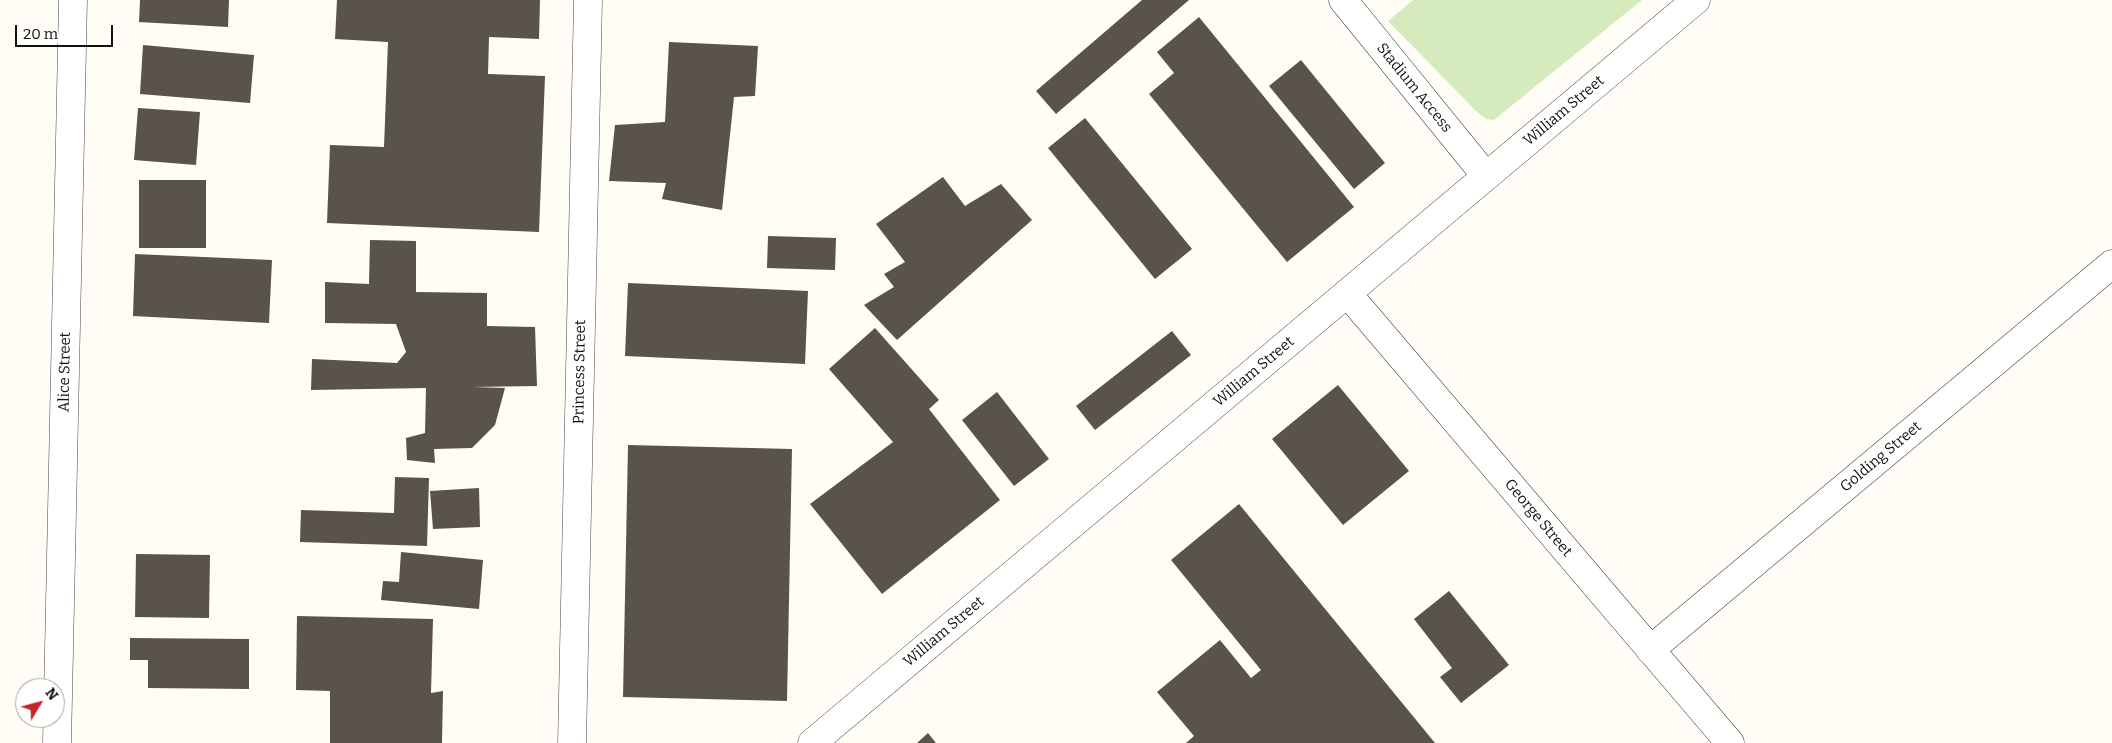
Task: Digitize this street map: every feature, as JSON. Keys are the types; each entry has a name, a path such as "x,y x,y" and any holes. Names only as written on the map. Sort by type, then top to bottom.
{"street":[{"name":"Alice Street","path":"57,743 73,0"},
{"name":"Princess Street","path":"572,743 588,0"},
{"name":"Stadium Access","path":"1343,0 1486,176"},
{"name":"William Street","path":"812,743 1696,0"},
{"name":"Golding Street","path":"1650,650 2112,264"},
{"name":"George Street","path":"1347,293 1730,743"}],"green space":[{"path":"1413,0 1642,0 1494,120 1486,119 1477,112 1388,21"}],"building":[{"path":"140,0 229,0 228,27 139,22"},
{"path":"337,0 540,0 539,39 489,37 488,74 545,76 539,232 327,223 330,145 384,147 388,42 335,39"},
{"path":"1142,0 1189,0 1056,114 1036,91"},
{"path":"1199,17 1354,207 1287,262 1149,94 1174,73 1157,52"},
{"path":"669,42 758,46 755,96 734,97 722,210 662,199 666,183 609,181 615,125 665,122"},
{"path":"143,45 254,55 250,103 140,94"},
{"path":"1301,60 1385,163 1354,189 1269,86"},
{"path":"138,108 200,112 196,165 134,160"},
{"path":"1085,118 1192,249 1155,279 1048,148"},
{"path":"943,177 965,206 1001,184 1032,220 897,340 864,305 894,287 884,274 905,262 876,224"},
{"path":"139,180 206,180 206,248 139,248"},
{"path":"768,236 836,238 835,270 767,268"},
{"path":"370,240 416,241 416,292 487,293 487,326 535,327 537,386 473,387 505,388 495,425 472,448 434,449 435,463 407,460 406,438 425,433 426,388 311,390 312,359 397,363 406,352 396,324 325,323 325,282 369,284"},
{"path":"135,254 272,260 269,323 133,316"},
{"path":"628,283 808,291 805,364 625,356"},
{"path":"875,328 939,400 929,409 1000,500 882,594 810,504 893,442 829,369"},
{"path":"1172,331 1191,355 1095,430 1076,406"},
{"path":"1338,385 1409,471 1343,525 1272,439"},
{"path":"997,392 1049,459 1014,486 962,420"},
{"path":"628,445 792,449 787,701 623,697"},
{"path":"395,477 429,478 427,546 300,542 301,510 394,513"},
{"path":"479,488 480,527 433,529 430,491"},
{"path":"1239,504 1435,743 1186,743 1194,736 1157,692 1220,640 1251,678 1261,670 1171,560"},
{"path":"401,552 483,560 479,609 381,600 383,581 399,582"},
{"path":"136,554 210,555 209,618 135,617"},
{"path":"1449,591 1509,665 1461,703 1440,677 1452,668 1414,619"},
{"path":"297,616 433,619 431,693 443,691 442,743 330,743 330,691 296,690"},
{"path":"130,638 249,639 249,689 148,688 148,660 130,660"},
{"path":"928,733 936,743 917,743"}]}
